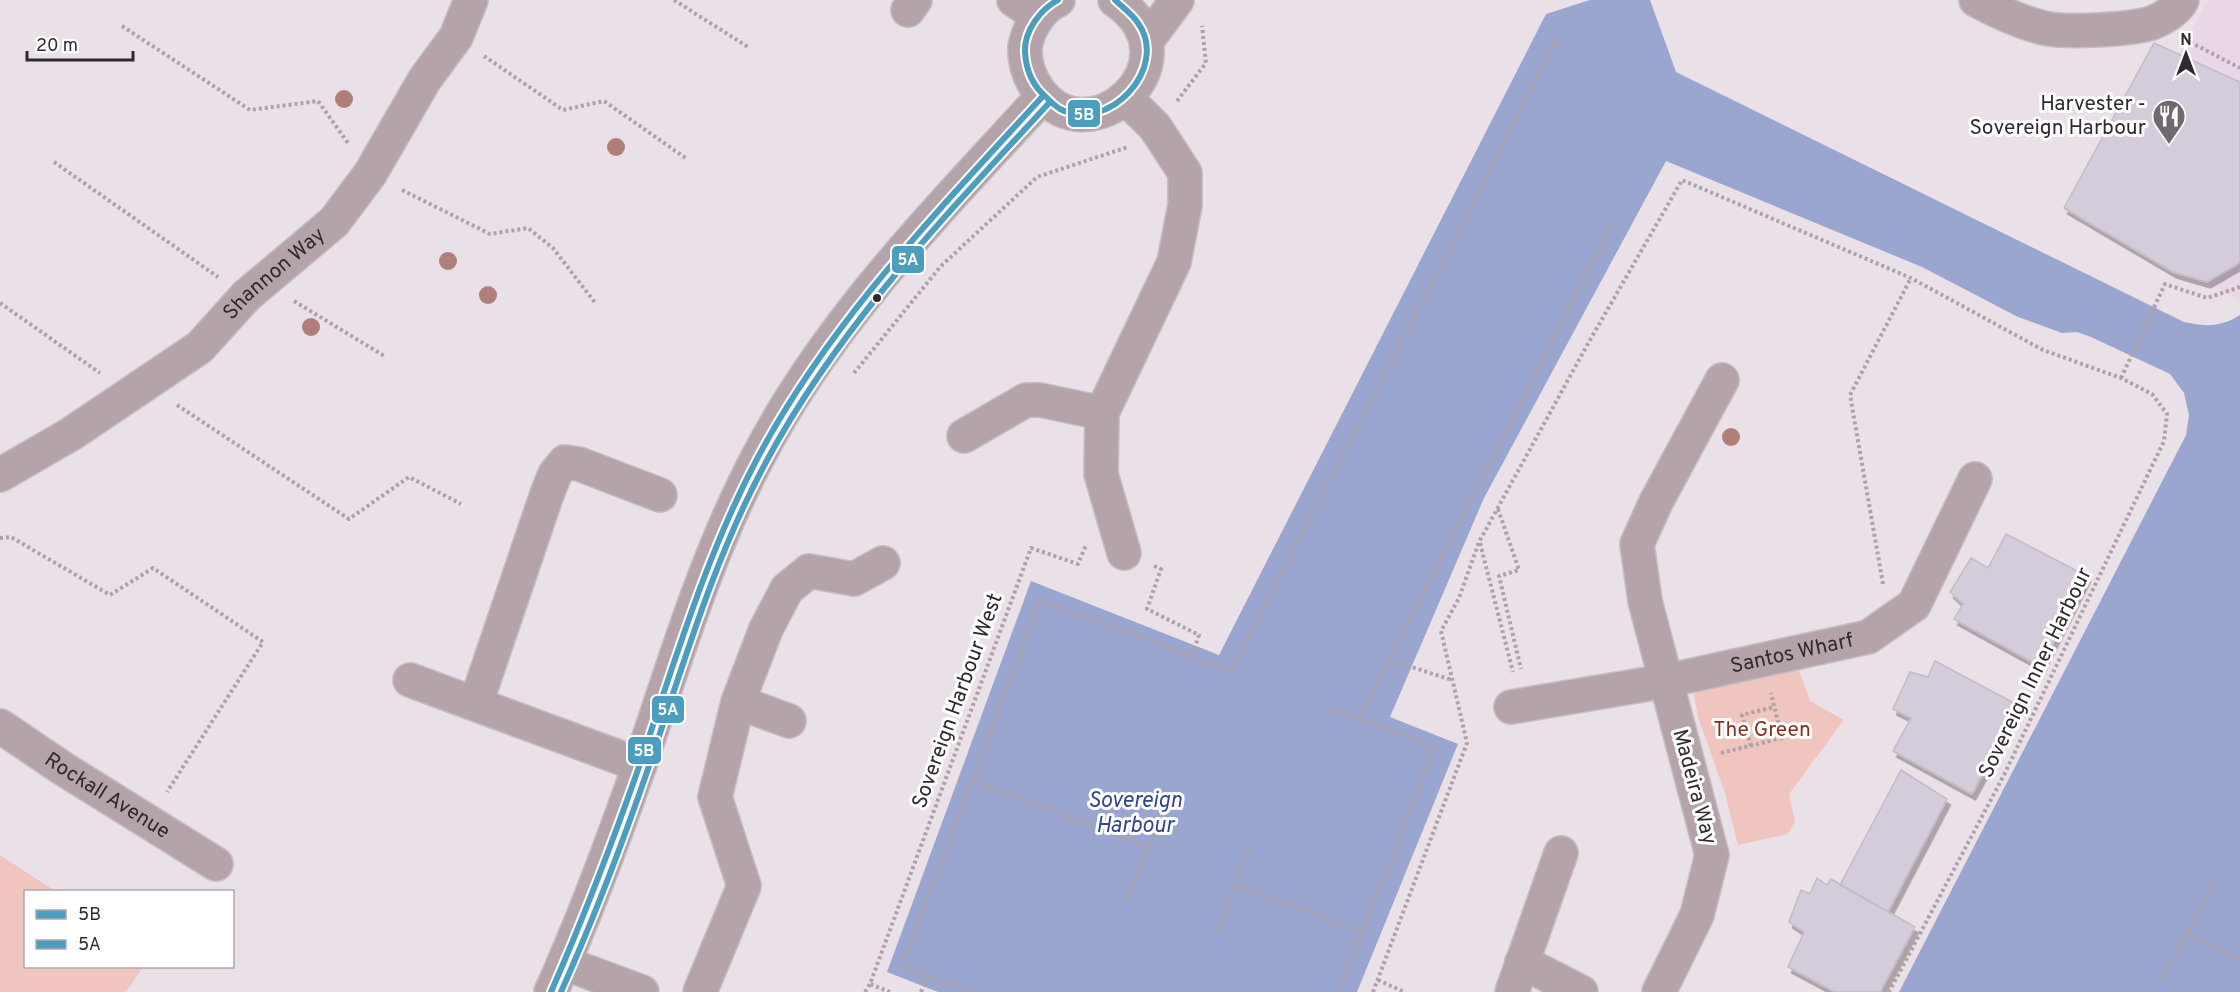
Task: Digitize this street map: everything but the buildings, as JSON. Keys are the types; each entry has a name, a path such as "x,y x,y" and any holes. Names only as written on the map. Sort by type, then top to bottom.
{"street":[{"name":"Shannon Way","path":"0,475 71,434 200,347 254,289 334,222 370,174 425,79 456,37 471,0"},
{"path":"1037,5 1029,31 1026,57 1032,82 1042,96 1058,107 1075,113 1094,114 1112,109 1127,99 1140,82 1147,63 1146,42 1140,24 1128,9 1115,0"},
{"path":"1146,42 1177,0"},
{"path":"1976,0 2008,17 2046,29 2107,30 2153,23 2178,8 2182,0"},
{"path":"642,992 557,977 640,765 667,678 718,539 758,457 793,397 885,269 1042,96"},
{"path":"1124,553 1101,474 1101,413 1174,262 1185,205 1185,173 1155,127 1127,99"},
{"name":"Madeira Way","path":"1659,992 1697,915 1712,855 1645,601 1637,544 1656,502 1722,380"},
{"path":"964,436 1026,400 1040,400 1101,413"},
{"path":"476,703 547,494 555,474 565,462 579,464 660,495"},
{"name":"Santos Wharf","path":"1666,681 1868,637 1914,605 1975,479"},
{"path":"700,992 744,886 715,797 738,702 766,629 787,589 809,571 854,579 883,563"},
{"path":"410,680 640,765"},
{"path":"1521,705 1666,681"},
{"path":"738,702 789,721"},
{"name":"Rockall Avenue","path":"0,726 216,864"},
{"path":"1560,853 1517,977 1581,992"}],"path":[{"path":"674,0 748,47"},
{"path":"848,380 941,266 1037,177 1126,148 1155,127 1206,63 1201,21"},
{"path":"2153,23 2240,68"},
{"path":"122,26 250,110 318,101 370,174 490,234 528,228 553,248 596,304"},
{"path":"456,37 563,110 604,101 687,159"},
{"path":"969,992 902,966 1040,600 1232,671 1557,37"},
{"path":"54,162 254,289 386,357"},
{"path":"1359,719 1617,216"},
{"path":"1890,622 1850,395 1911,278"},
{"name":"Sovereign Inner Harbour","path":"1889,992 2004,775 2164,441 2167,414 2152,394 2121,378 2165,284 2207,298 2240,287"},
{"path":"0,303 349,519 409,477 461,504"},
{"path":"1498,508 1519,570 1499,576 1521,705"},
{"path":"0,538 11,537 110,595 153,568 263,642 148,822"},
{"name":"Sovereign Harbour West","path":"870,984 1031,548 1078,564 1087,542"},
{"path":"1479,542 1521,705"},
{"path":"1124,553 1161,569 1147,609 1199,635 1192,657"},
{"path":"1390,660 1453,681"},
{"path":"1687,761 1782,738 1762,660"},
{"path":"1325,706 1434,747 1339,992"},
{"path":"1751,746 1742,715 1774,707"},
{"path":"973,780 1148,848"},
{"path":"1127,900 1165,799"},
{"path":"1218,931 1252,840"},
{"path":"2162,979 2212,883"},
{"path":"1236,885 1362,932"},
{"path":"2186,932 2240,960"},
{"path":"921,992 927,976"},
{"path":"1377,980 1404,992"},
{"path":"865,992 870,984 890,992"}],"shaded area":[{"name":"Harvester - Sovereign Harbour","path":"2208,0 2240,0 2240,301 2090,219"}],"green space":[{"name":"The Green","path":"1796,662 1810,701 1844,720 1789,794 1795,822 1788,834 1738,845 1725,793 1698,717 1694,695 1701,683"},
{"path":"0,855 53,890 24,890 24,968 142,968 126,992 0,992"}],"water":[{"name":"Sovereign Harbour","path":"1590,0 1650,0 1676,72 2184,322 2213,325 2240,315 2240,992 1899,992 2186,435 2189,415 2184,393 2170,374 2091,337 2077,332 2062,333 2018,317 1922,267 1666,161 1484,498 1390,717 1458,744 1357,992 938,992 887,972 1031,581 1219,655 1546,14"}],"transit line":[{"name":"5B","path":"1058,0 1039,15 1030,29 1025,44 1026,59 1031,77 1041,93 1060,109 1078,114 1097,112 1114,105 1129,92 1140,77 1146,59 1146,41 1138,23 1115,0"},
{"name":"5B","path":"551,992 587,907 619,822 707,571 757,459 786,408 818,360 888,268 1043,96"},
{"name":"5A","path":"561,992 629,823 715,573 747,498 766,462 795,412 827,364 896,273 1050,102"}],"place":[{"name":"Harvester - Sovereign Harbour","path":"2169,145"}]}
